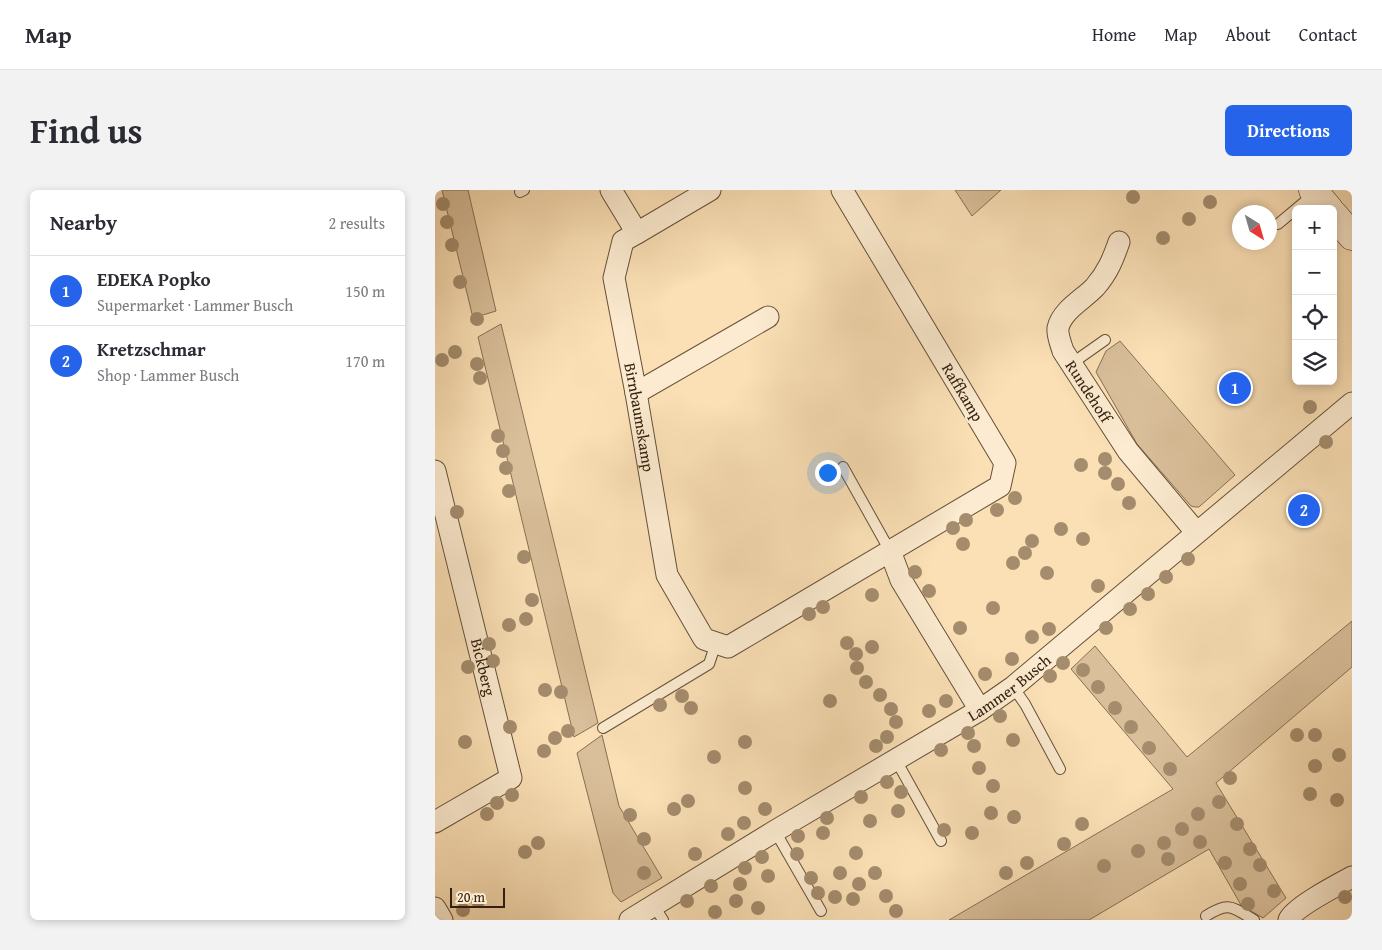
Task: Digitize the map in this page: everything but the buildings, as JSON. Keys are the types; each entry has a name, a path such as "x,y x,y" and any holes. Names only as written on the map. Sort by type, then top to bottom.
{"main road":[{"path":"1337,219 1352,236"}],"street":[{"path":"611,190 637,234 710,190"},
{"name":"Raffkamp","path":"842,190 1005,463 1000,486 890,551"},
{"name":"Birnbaumskamp","path":"637,234 623,242 614,278 667,575 704,639 716,643"},
{"name":"Rundehoff","path":"1119,242 1111,265 1095,287 1068,312 1058,328 1059,340 1071,364 1128,451 1196,532"},
{"path":"636,393 768,317"},
{"name":"Lammer Busch","path":"631,920 659,913 775,831 980,710 1013,687 1352,403"},
{"name":"Bickberg","path":"435,471 511,778 435,822"},
{"path":"716,643 728,647 890,551 901,580 980,710"},
{"path":"1289,920 1290,915 1299,908 1352,877"},
{"path":"435,908 442,920"}],"lane":[{"path":"1278,224 1319,197"},
{"path":"1071,364 1105,340"},
{"path":"843,467 890,551"},
{"path":"603,728 709,664 716,643"},
{"path":"1013,687 1025,704 1060,769"},
{"path":"896,760 941,841"},
{"path":"775,831 821,911"},
{"path":"1206,916 1219,908 1231,907 1255,920"}],"shaded area":[{"path":"442,190 468,190 496,311 473,318"},
{"path":"955,190 1001,190 972,216"},
{"path":"501,324 598,723 574,737 478,337"},
{"path":"1120,341 1235,475 1199,507 1191,506 1137,444 1096,372 1106,351"},
{"path":"1352,621 1352,667 1216,783 1286,898 1263,918 1241,905 1209,849 1089,920 949,920 1173,789 1071,669 1095,646 1187,757"},
{"path":"602,735 619,806 662,878 621,902 613,893 577,753"}],"place":[{"name":"EDEKA Popko","path":"1235,388"},
{"name":"Kretzschmar","path":"1304,510"}]}
